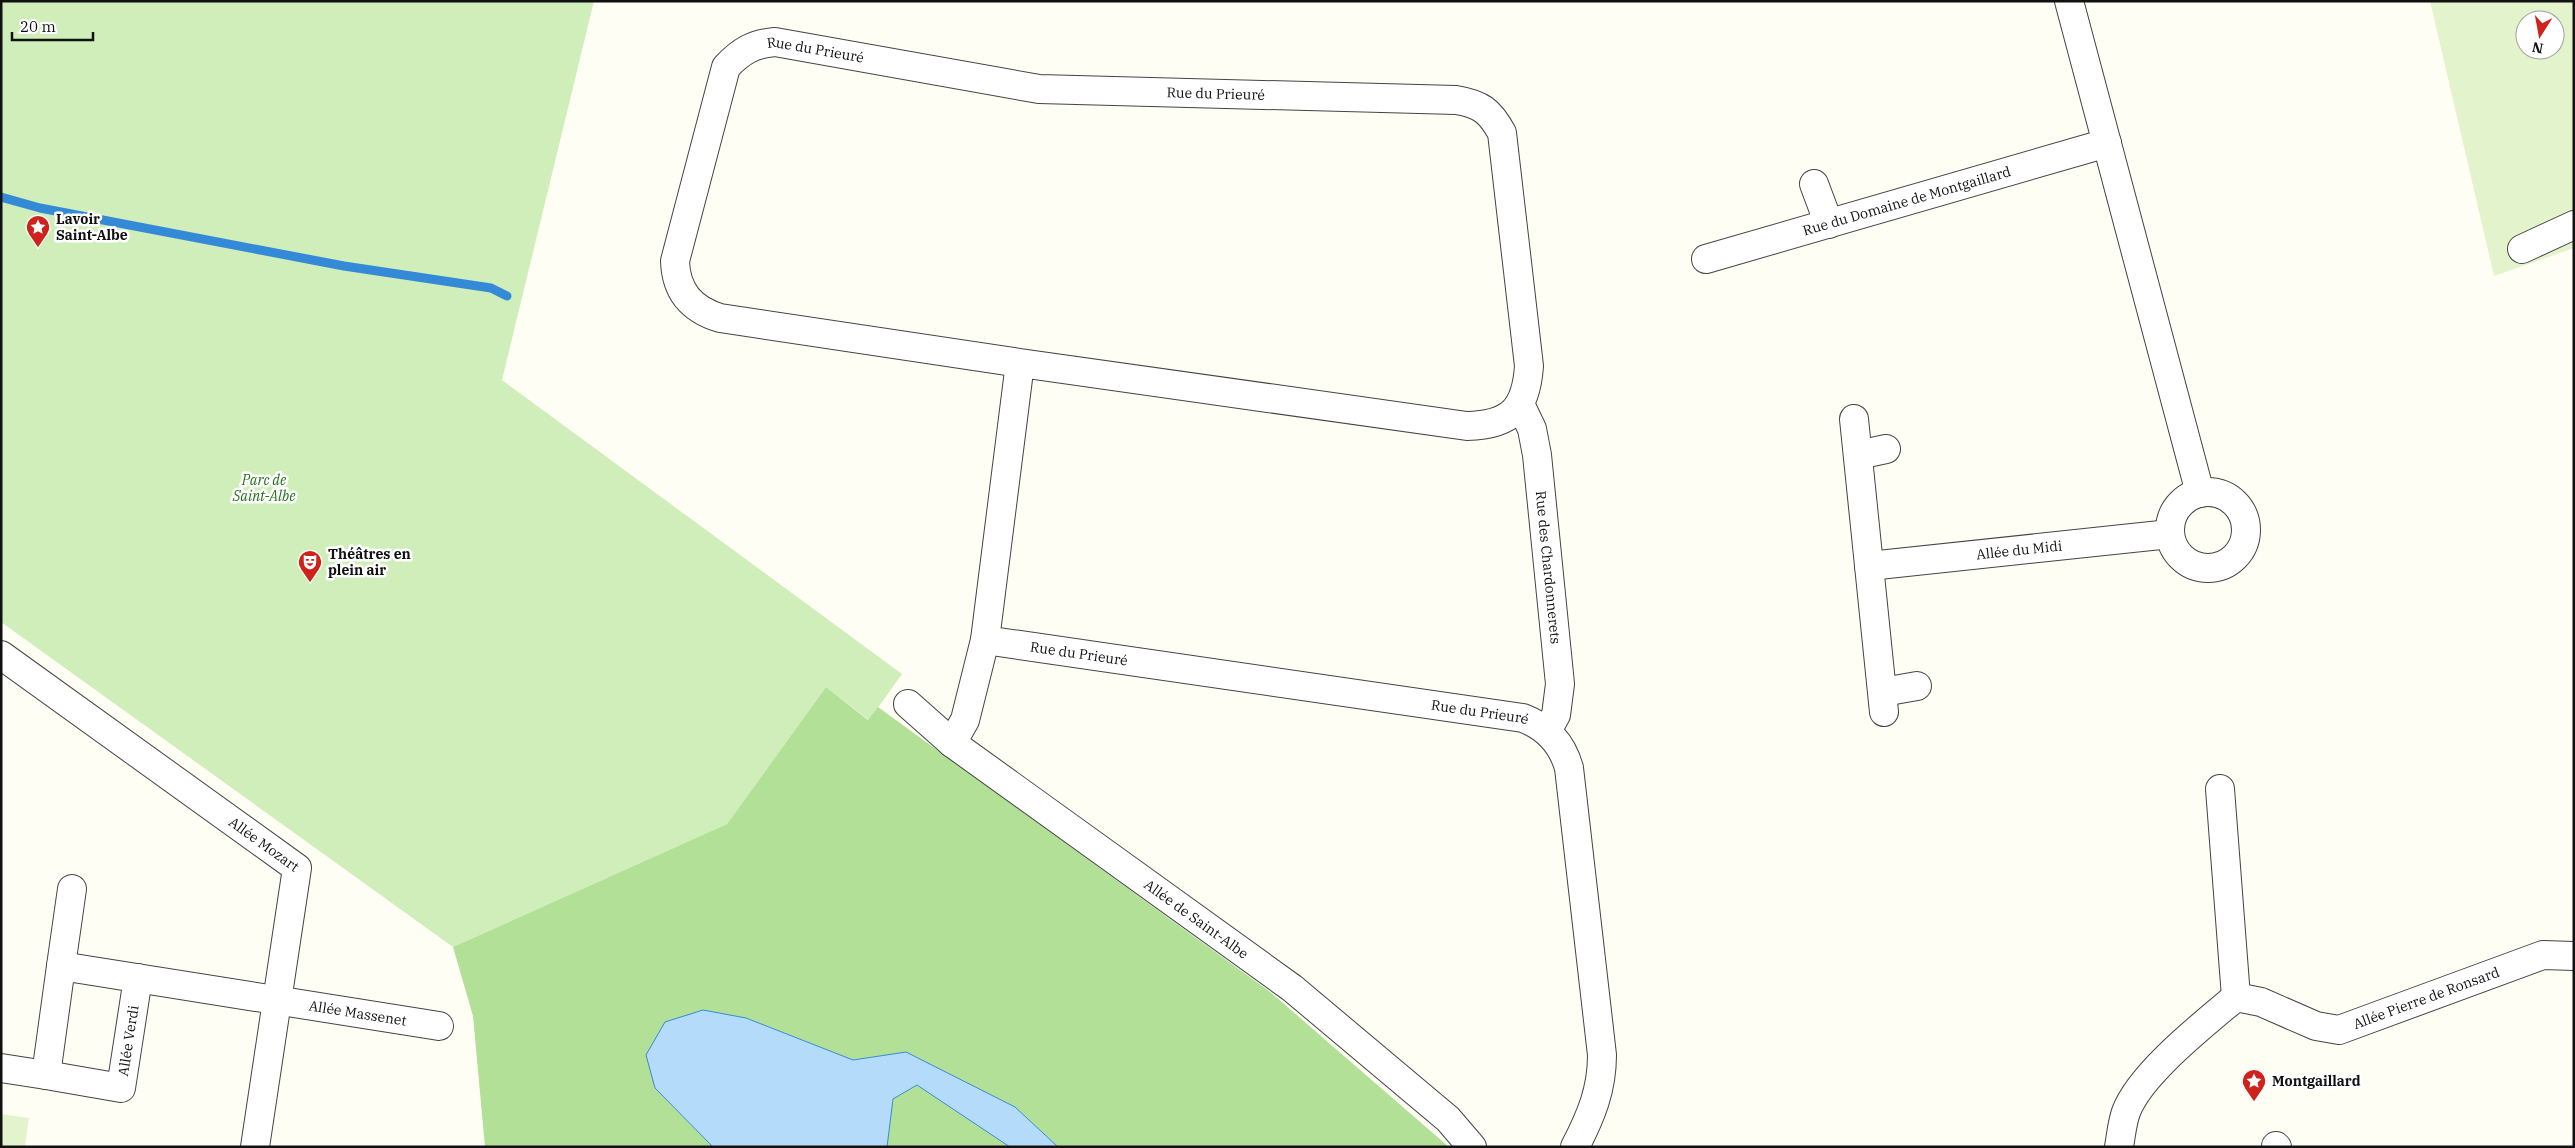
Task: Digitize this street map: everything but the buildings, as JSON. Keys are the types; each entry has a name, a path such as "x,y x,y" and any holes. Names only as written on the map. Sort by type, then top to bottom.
{"street":[{"path":"2069,1 2200,493"},
{"name":"Rue du Prieuré","path":"775,42 1039,88 1456,100 1474,103 1494,119 1502,133 1528,359 1528,379 1521,406 1500,421 1485,425 1467,426 1020,363 720,318 707,314 694,306 686,297 675,274 675,260 721,79 726,67 735,58 758,44 775,42"},
{"name":"Rue du Domaine de Montgaillard","path":"1706,259 2107,143"},
{"path":"1814,184 1829,224"},
{"path":"2522,249 2574,225"},
{"path":"952,743 965,720 985,640 1020,363"},
{"name":"Rue des Chardonnerets","path":"1521,406 1532,429 1537,455 1560,684 1556,715 1547,731"},
{"path":"1854,419 1883,702 1917,686"},
{"path":"1858,455 1886,449"},
{"path":"2213,492 2226,496 2240,510 2247,528 2245,541 2239,553 2230,562 2218,567 2204,568 2192,565 2181,558 2173,547 2170,534 2174,512 2189,497 2200,493 2213,492"},
{"name":"Allée du Midi","path":"1869,566 2170,534"},
{"name":"Rue du Prieuré","path":"985,640 1523,718 1547,731 1560,746 1569,768 1602,1055 1602,1076 1598,1098 1575,1147"},
{"name":"Allée Mozart","path":"1,655 297,868 255,1147"},
{"name":"Allée de Saint-Albe","path":"908,704 952,743 1292,988 1448,1118 1472,1147"},
{"path":"2119,1147 2126,1112 2147,1080 2207,1021 2236,997 2220,789"},
{"path":"46,1075 72,889"},
{"name":"Allée Pierre de Ronsard","path":"2236,997 2261,1002 2316,1026 2339,1030 2543,955 2574,956"},
{"path":"61,966 278,1000"},
{"name":"Allée Verdi","path":"1,1068 121,1088 138,978"},
{"name":"Allée Massenet","path":"278,1000 439,1026"}],"green space":[{"name":"Parc de Saint-Albe","path":"1,1 594,1 502,380 902,674 869,720 826,687 727,824 453,947 1,622"},
{"path":"2430,1 2574,1 2574,248 2494,276"},
{"path":"826,687 868,720 878,707 1269,991 1449,1147 1058,1147 1015,1107 906,1052 853,1060 746,1018 655,1088 713,1147 485,1147 473,1016 453,947 727,824"},
{"path":"917,1085 1010,1147 887,1147 893,1099"},
{"path":"1,1114 29,1118 25,1147 1,1147"}],"water":[{"path":"703,1010 746,1018 853,1060 906,1052 1015,1107 1058,1147 1010,1147 917,1085 893,1099 887,1147 713,1147 655,1088 646,1055 665,1022"}],"waterway":[{"path":"1,197 40,208 344,266 491,288 507,296"}],"place":[{"name":"Lavoir Saint-Albe","path":"38,248"},
{"name":"Théâtres en plein air","path":"310,583"},
{"name":"Montgaillard","path":"2254,1102"}]}
